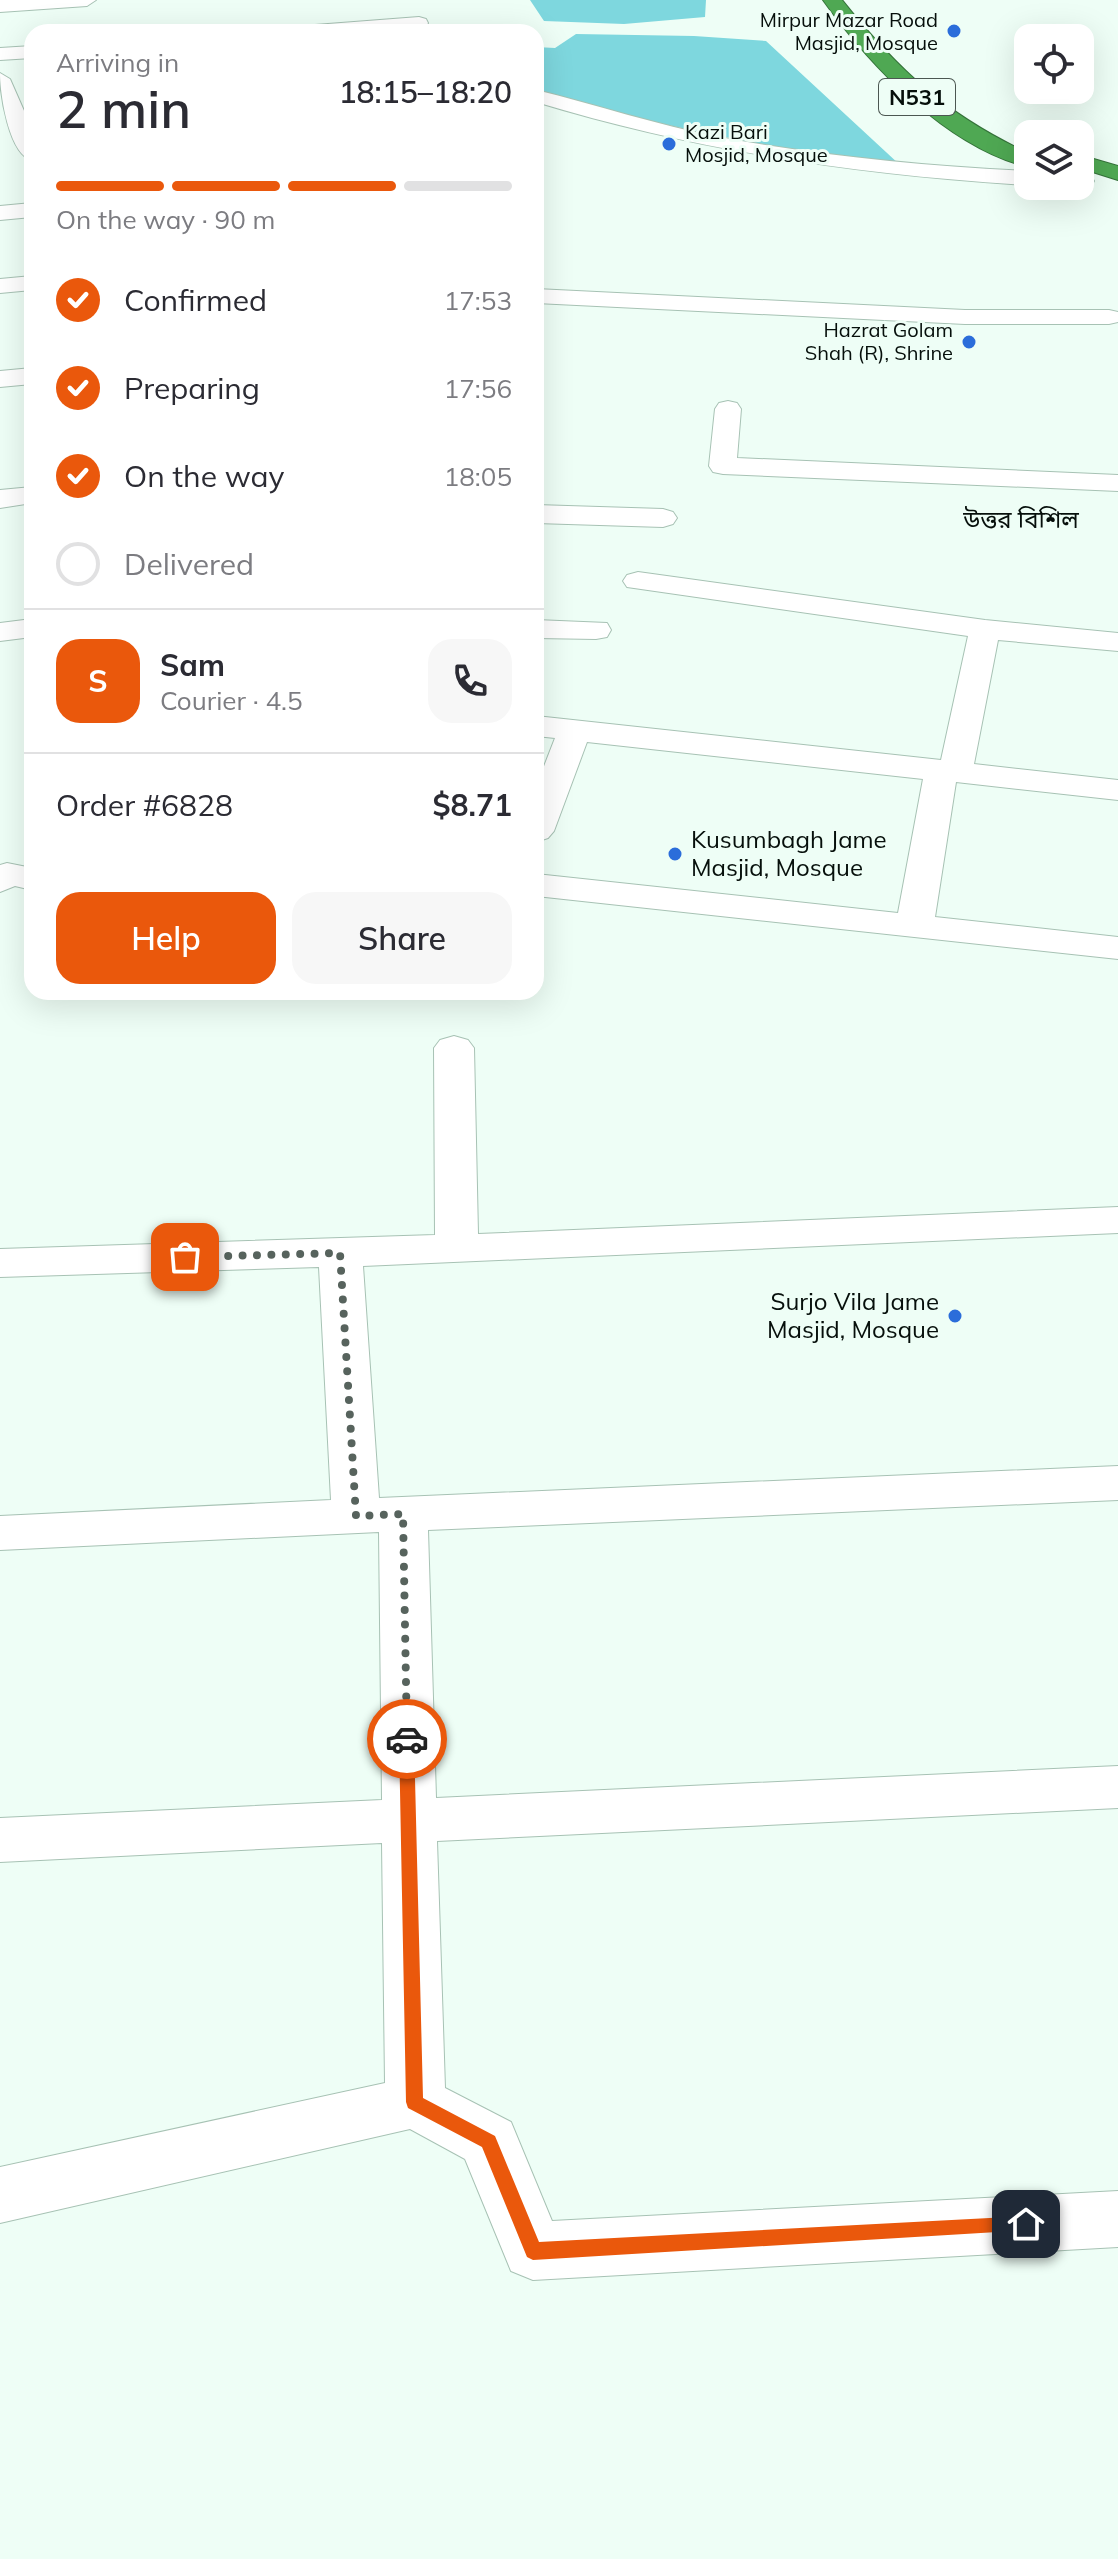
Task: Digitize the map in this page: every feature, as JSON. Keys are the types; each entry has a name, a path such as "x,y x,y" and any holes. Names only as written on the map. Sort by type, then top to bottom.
{"highway":[{"name":"N531","path":"832,0 892,74 926,106 966,133 1014,155"},
{"name":"N531","path":"962,103 1014,134"},
{"path":"966,133 1000,128"},
{"path":"1094,175 1118,173"},
{"path":"1094,181 1118,190"}],"street":[{"path":"0,6 87,0"},
{"path":"406,24 419,23"},
{"path":"0,54 24,52"},
{"path":"0,79 22,109"},
{"path":"544,98 670,133 785,157 868,168 1014,177"},
{"path":"0,144 24,147"},
{"path":"0,213 24,211"},
{"path":"0,286 24,284"},
{"path":"544,296 965,317 1109,317"},
{"path":"0,379 24,377"},
{"path":"728,409 723,466 1118,483"},
{"path":"0,499 24,496"},
{"path":"544,514 663,518"},
{"path":"638,581 985,629 1118,642"},
{"path":"0,632 24,629"},
{"path":"544,629 596,630"},
{"path":"915,924 948,771 985,629"},
{"path":"544,727 1118,790"},
{"path":"544,810 575,730"},
{"path":"0,881 7,874 24,877"},
{"path":"544,886 1118,948"},
{"path":"454,1048 457,1248"},
{"path":"0,1263 340,1253 1118,1220"},
{"path":"340,1253 379,1515 408,1821 415,2102"},
{"path":"0,1533 1118,1483"},
{"path":"0,1840 1118,1787"},
{"path":"0,2195 415,2102 489,2141 533,2251 1118,2219"}],"water":[{"path":"530,0 706,0 705,17 624,24 544,21"},
{"path":"576,34 766,41 900,165 716,135 544,94 544,47 555,48"}],"way so far":[{"path":"185,1257 340,1253 356,1516 403,1514 407,1739"}],"place":[{"name":"Mirpur Mazar Road Masjid, Mosque","path":"954,31"},
{"name":"Kazi Bari Mosjid, Mosque","path":"669,144"},
{"name":"Hazrat Golam Shah (R), Shrine","path":"969,342"},
{"name":"Kusumbagh Jame Masjid, Mosque","path":"675,854"},
{"name":"Surjo Vila Jame Masjid, Mosque","path":"955,1316"}],"district":[{"name":"উত্তর বিশিল","path":"1021,520"}],"route":[{"path":"407,1739 415,2102 489,2141 533,2251 1026,2224"}]}
